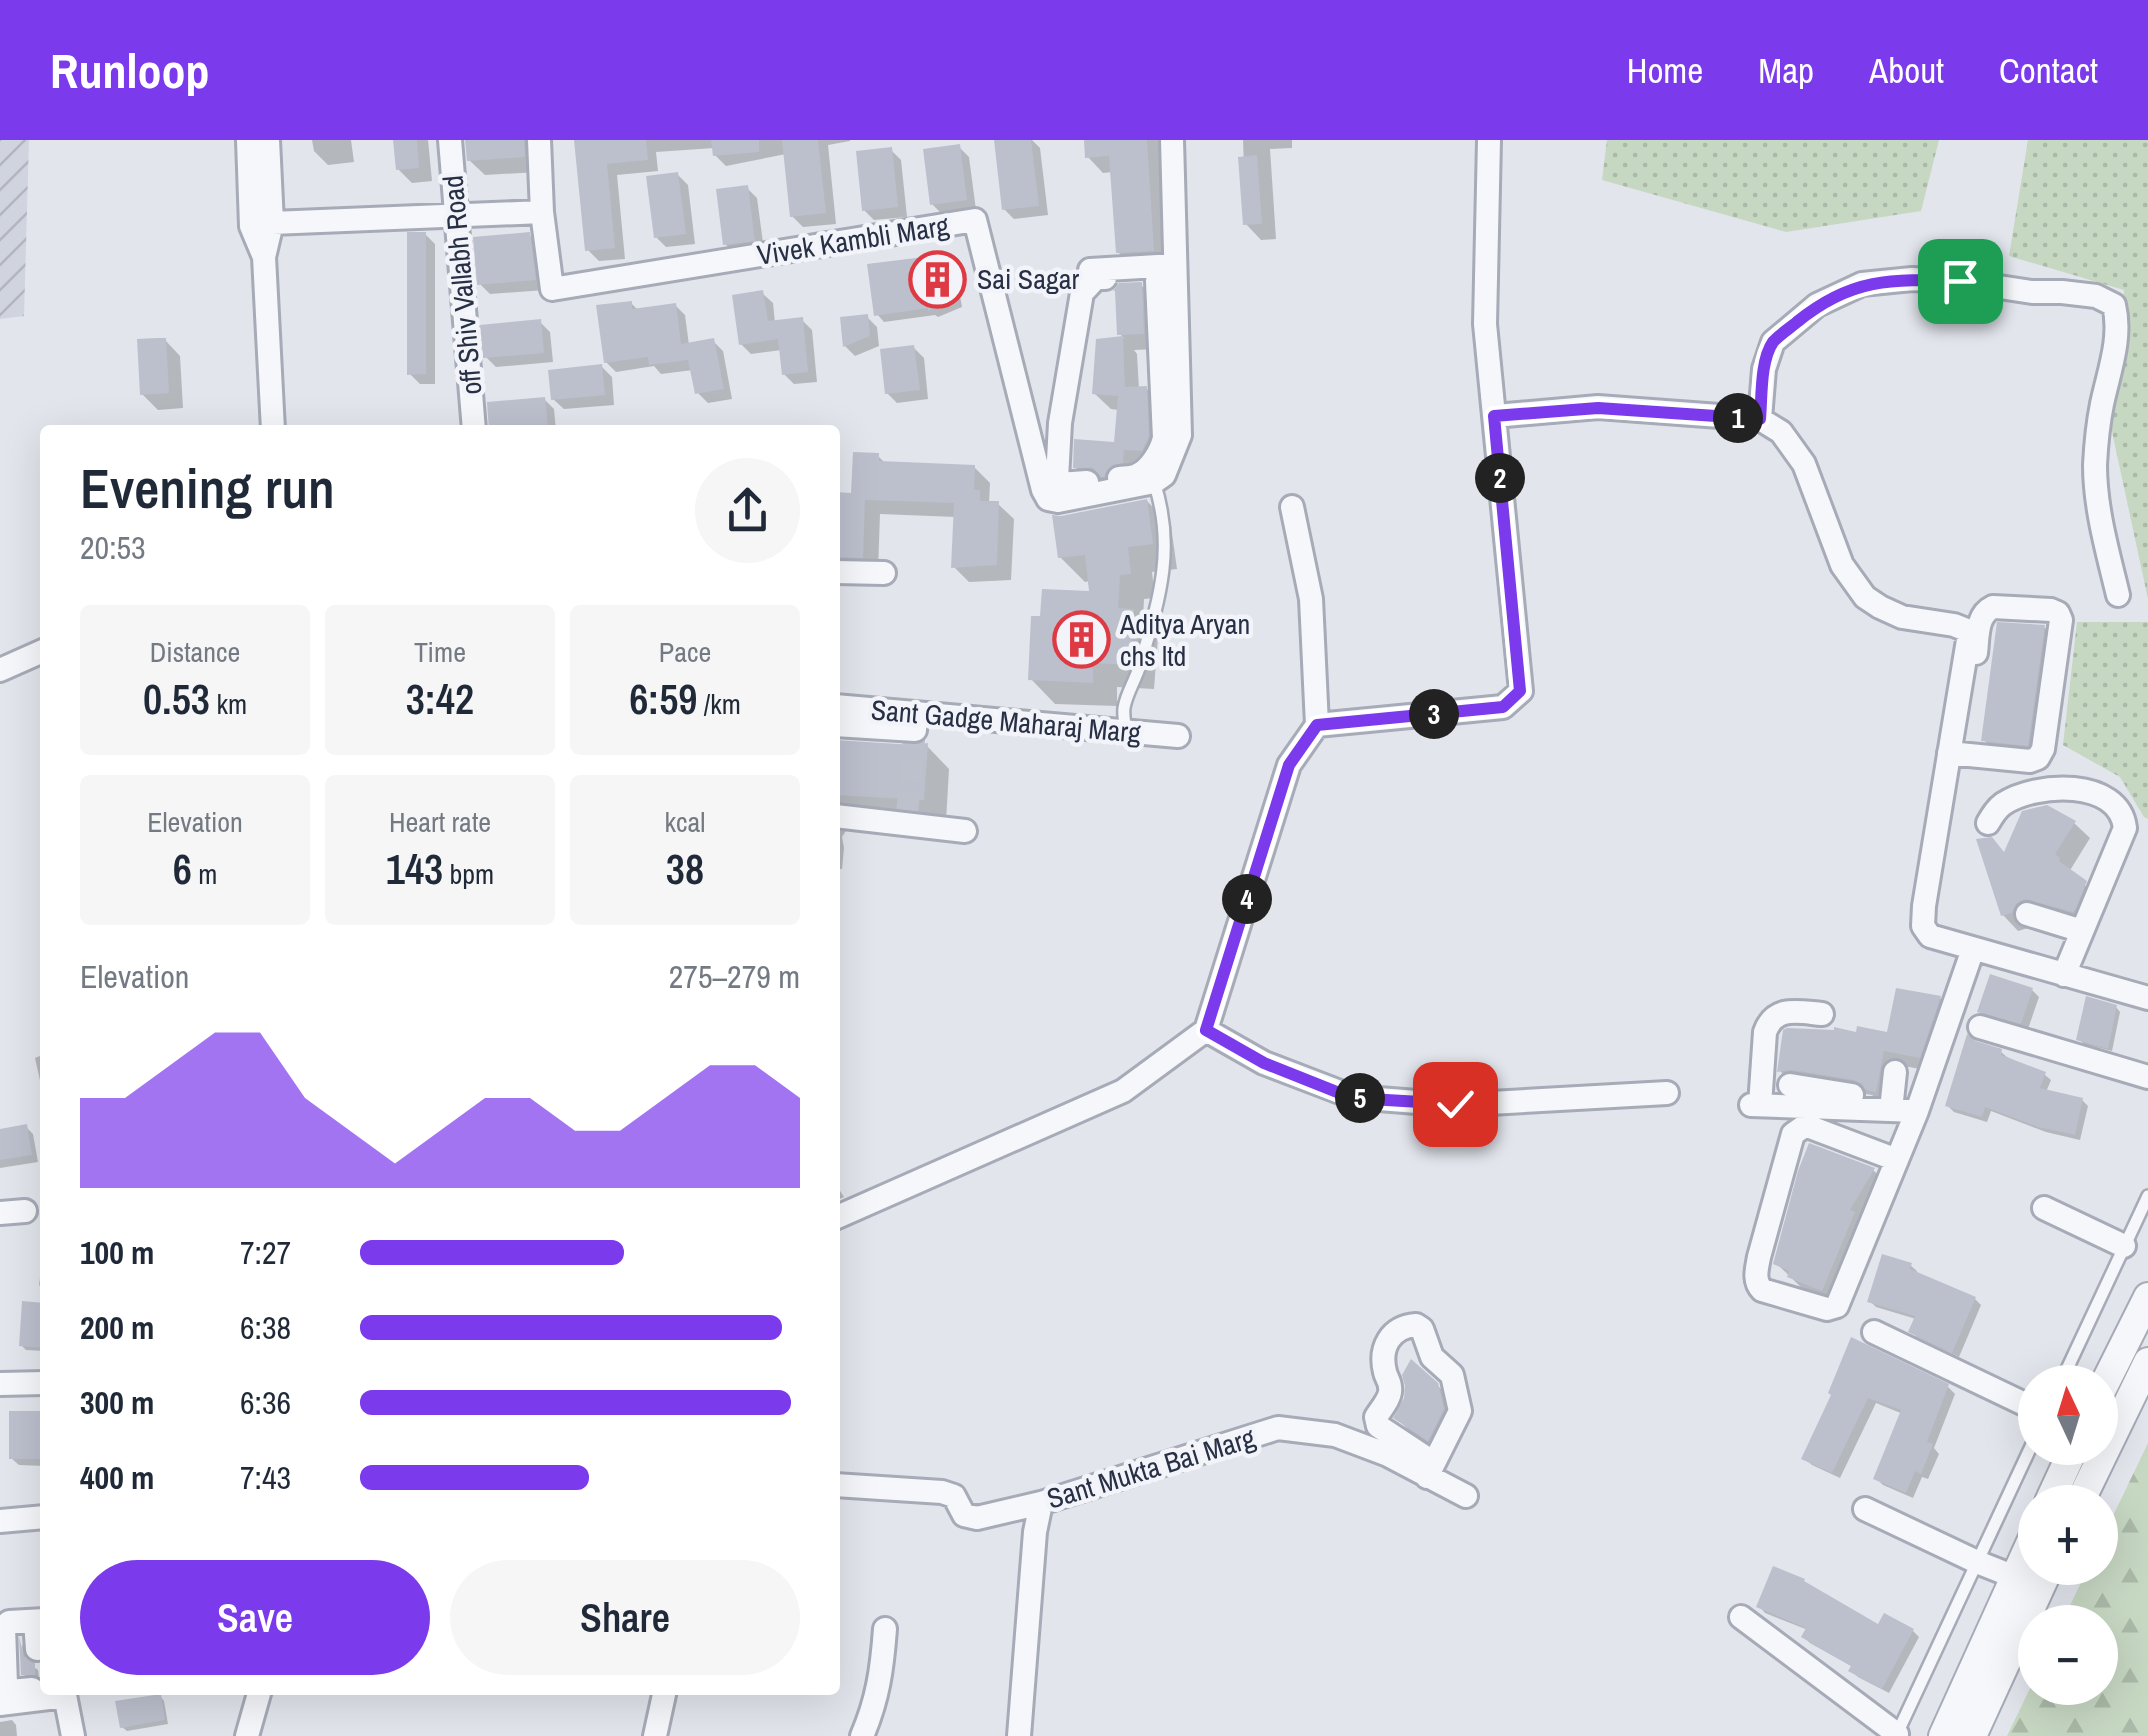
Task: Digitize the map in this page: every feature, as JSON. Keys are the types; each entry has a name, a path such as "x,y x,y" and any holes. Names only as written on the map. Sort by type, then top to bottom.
{"street":[{"path":"248,140 251,226 264,257"},
{"path":"268,140 272,223 264,257 273,425"},
{"name":"off Shiv Vallabh Road","path":"450,140 474,425"},
{"name":"Vivek Kambli Marg","path":"539,140 542,212 552,289 974,220 1042,490 1048,498 1058,501 1154,482"},
{"path":"1172,140 1175,264 1168,329 1170,387 1162,447 1139,475 1059,484 1056,479 1060,423 1082,293 1097,274 1175,264"},
{"path":"1317,725 1503,707 1520,691 1486,324 1489,140"},
{"path":"272,223 542,212"},
{"path":"1760,419 1764,369 1773,342 1817,305 1862,284 1912,279 1960,281 2032,292 2096,296 2114,305 2116,316 2096,466 2098,506 2118,595"},
{"path":"1156,281 1168,329"},
{"path":"1154,482 1164,474 1180,435 1170,387"},
{"path":"1494,416 1598,408 1760,419 1781,432 1804,464 1842,565 1865,597 1902,617 1954,625 1969,634 1956,754"},
{"path":"840,1216 1123,1091 1206,1030 1289,765 1317,725 1311,599 1292,507"},
{"path":"840,572 884,573"},
{"path":"1956,754 2030,761 2038,758 2044,749 2061,620 2058,613 1993,607 1980,620 1923,926 1930,936 2148,998"},
{"path":"0,670 40,657"},
{"name":"Sant Gadge Maharaj Marg","path":"840,706 1178,736"},
{"path":"840,725 914,730 916,714"},
{"path":"1988,823 2001,806 2038,791 2064,789 2099,794 2120,810 2125,828 2064,974"},
{"path":"840,816 907,819 964,831"},
{"path":"2027,914 2082,931"},
{"path":"1897,1160 1810,1127 1793,1134 1759,1257 1758,1286 1827,1310 1837,1306 1897,1160 1917,1111 1973,948"},
{"path":"1822,1014 1788,1011 1769,1021 1756,1105 1836,1098"},
{"path":"1980,1027 2148,1077"},
{"path":"1206,1030 1264,1063 1352,1098 1455,1104 1666,1094"},
{"path":"1891,1110 1896,1072"},
{"path":"1790,1085 1891,1110 1917,1111"},
{"path":"2044,1208 2124,1246"},
{"path":"0,1213 25,1211"},
{"path":"2114,1365 2148,1298"},
{"path":"1416,1324 1422,1329 1432,1357 1452,1375 1460,1402 1460,1411 1430,1470 1378,1426 1376,1420 1390,1392 1383,1357 1386,1342 1392,1334 1416,1324"},
{"path":"1874,1332 2018,1401"},
{"path":"2088,1485 2148,1362"},
{"path":"0,1384 40,1383"},
{"name":"Sant Mukta Bai Marg","path":"840,1484 942,1492 954,1496 964,1515 978,1518 1041,1503 1278,1428 1335,1435 1430,1470 1466,1496"},
{"path":"1019,1736 1034,1532 1041,1503"},
{"path":"1865,1508 1977,1562 2018,1573"},
{"path":"0,1521 40,1517"},
{"path":"1943,1736 2030,1585"},
{"path":"1972,1736 2032,1585"},
{"path":"1741,1617 1896,1735"},
{"path":"32,1689 10,1690 6,1685 4,1627 9,1622 40,1621 37,1649"},
{"path":"862,1736 882,1672 885,1629"},
{"path":"0,1704 52,1695"},
{"path":"64,1695 73,1736"},
{"path":"247,1736 259,1695"},
{"path":"655,1736 664,1695"}],"lane":[{"path":"1126,732 1124,706 1138,674 1166,550 1162,509 1154,482"},
{"path":"2069,1365 2148,1196"},
{"path":"1896,1735 2022,1465"}],"shaded area":[{"path":"0,140 29,140 24,316 0,319"}],"green space":[{"path":"1607,140 1939,140 1921,211 1786,232 1602,180"},
{"path":"2028,140 2148,140 2148,599 2111,427 2124,290 2009,256"},
{"path":"2077,622 2148,622 2148,819 2120,777 2063,745"},
{"path":"2148,1443 2148,1736 2007,1736 2022,1705 2118,1705 2118,1605 2070,1605 2080,1585 2118,1585 2118,1506"}],"building":[{"path":"393,140 417,140 419,168 396,170"},
{"path":"465,140 524,140 525,157 467,161"},
{"path":"574,140 646,140 648,160 607,164 615,248 585,251"},
{"path":"711,140 759,140 759,152 713,156"},
{"path":"782,140 818,140 826,213 790,217"},
{"path":"994,140 1031,140 1039,206 1002,210"},
{"path":"1084,140 1147,140 1154,251 1116,253 1109,156 1085,158"},
{"path":"960,144 967,200 930,205 923,149"},
{"path":"892,147 898,207 862,211 856,151"},
{"path":"1257,155 1262,224 1243,225 1238,157"},
{"path":"678,172 686,234 654,238 646,176"},
{"path":"748,185 755,241 723,245 716,189"},
{"path":"407,232 426,232 426,374 407,375"},
{"path":"530,232 536,280 477,285 473,237"},
{"path":"948,258 956,299 928,311 874,316 867,264"},
{"path":"1142,282 1144,334 1117,335 1113,291 1119,283"},
{"path":"763,290 768,321 803,317 808,372 782,375 778,339 739,345 732,295"},
{"path":"632,301 632,309 676,303 681,344 714,338 724,389 695,394 688,360 649,365 648,357 604,363 596,305"},
{"path":"868,314 870,336 843,347 840,317"},
{"path":"541,319 544,353 483,358 480,325"},
{"path":"1123,336 1125,387 1147,386 1149,436 1142,451 1124,450 1123,463 1111,466 1101,477 1093,468 1073,468 1074,439 1114,442 1118,396 1092,394 1096,339"},
{"path":"166,338 169,393 140,395 137,339"},
{"path":"914,345 920,390 885,394 880,349"},
{"path":"602,364 605,395 551,400 548,370"},
{"path":"545,397 548,425 489,425 487,402"},
{"path":"853,452 879,453 879,461 975,465 974,490 980,490 980,501 999,501 997,565 951,568 954,503 865,500 863,558 840,557 840,492 851,493"},
{"path":"1147,499 1153,544 1128,547 1131,574 1120,575 1118,608 1134,609 1130,665 1093,663 1093,683 1028,680 1031,616 1040,616 1042,589 1089,591 1085,555 1058,558 1052,515"},
{"path":"1997,622 2045,625 2028,746 1981,741"},
{"path":"840,740 928,743 924,800 840,795"},
{"path":"2047,805 2076,821 2055,854 2087,881 2076,908 2073,912 2025,899 2016,904 2012,913 2001,916 1976,839 1992,837 2004,852 2022,811"},
{"path":"1990,974 2033,988 2021,1024 1977,1012"},
{"path":"1896,988 1941,996 1920,1058 1884,1051 1876,1092 1866,1090 1854,1080 1792,1070 1777,1072 1783,1030 1834,1027 1856,1032 1857,1026 1887,1032"},
{"path":"2086,996 2117,1005 2108,1049 2076,1040"},
{"path":"1967,1034 2002,1049 2001,1055 2046,1072 2040,1088 2083,1098 2075,1135 2038,1127 1985,1107 1982,1117 1945,1106"},
{"path":"27,1124 32,1155 0,1160 0,1129"},
{"path":"1809,1143 1875,1168 1850,1210 1855,1212 1822,1291 1787,1277 1789,1271 1773,1264"},
{"path":"1882,1254 1912,1263 1910,1269 1976,1297 1952,1353 1908,1332 1915,1316 1867,1302"},
{"path":"22,1301 40,1303 40,1348 19,1346"},
{"path":"1851,1337 1949,1384 1927,1442 1933,1444 1921,1474 1915,1471 1906,1493 1873,1479 1901,1410 1868,1398 1832,1473 1801,1459 1831,1395 1828,1393"},
{"path":"1411,1359 1438,1383 1444,1409 1428,1441 1393,1418 1404,1398 1402,1375"},
{"path":"9,1411 40,1411 40,1459 9,1459"},
{"path":"1773,1566 1805,1579 1878,1624 1884,1613 1914,1629 1882,1689 1848,1671 1851,1666 1801,1637 1806,1628 1756,1607"},
{"path":"19,1636 24,1657 35,1663 35,1675 21,1675"},
{"path":"161,1695 165,1720 120,1728 115,1701"}],"tunnel":[{"path":"907,814 915,730"}],"place":[{"name":"Sai Sagar","path":"938,279"},
{"name":"Aditya Aryan chs ltd","path":"1081,640"}],"route":[{"path":"1455,1104 1352,1098 1264,1063 1206,1030 1289,765 1317,725 1503,707 1520,691 1494,416 1598,408 1760,419 1764,369 1773,342 1817,305 1862,284 1912,279 1960,281"}]}
